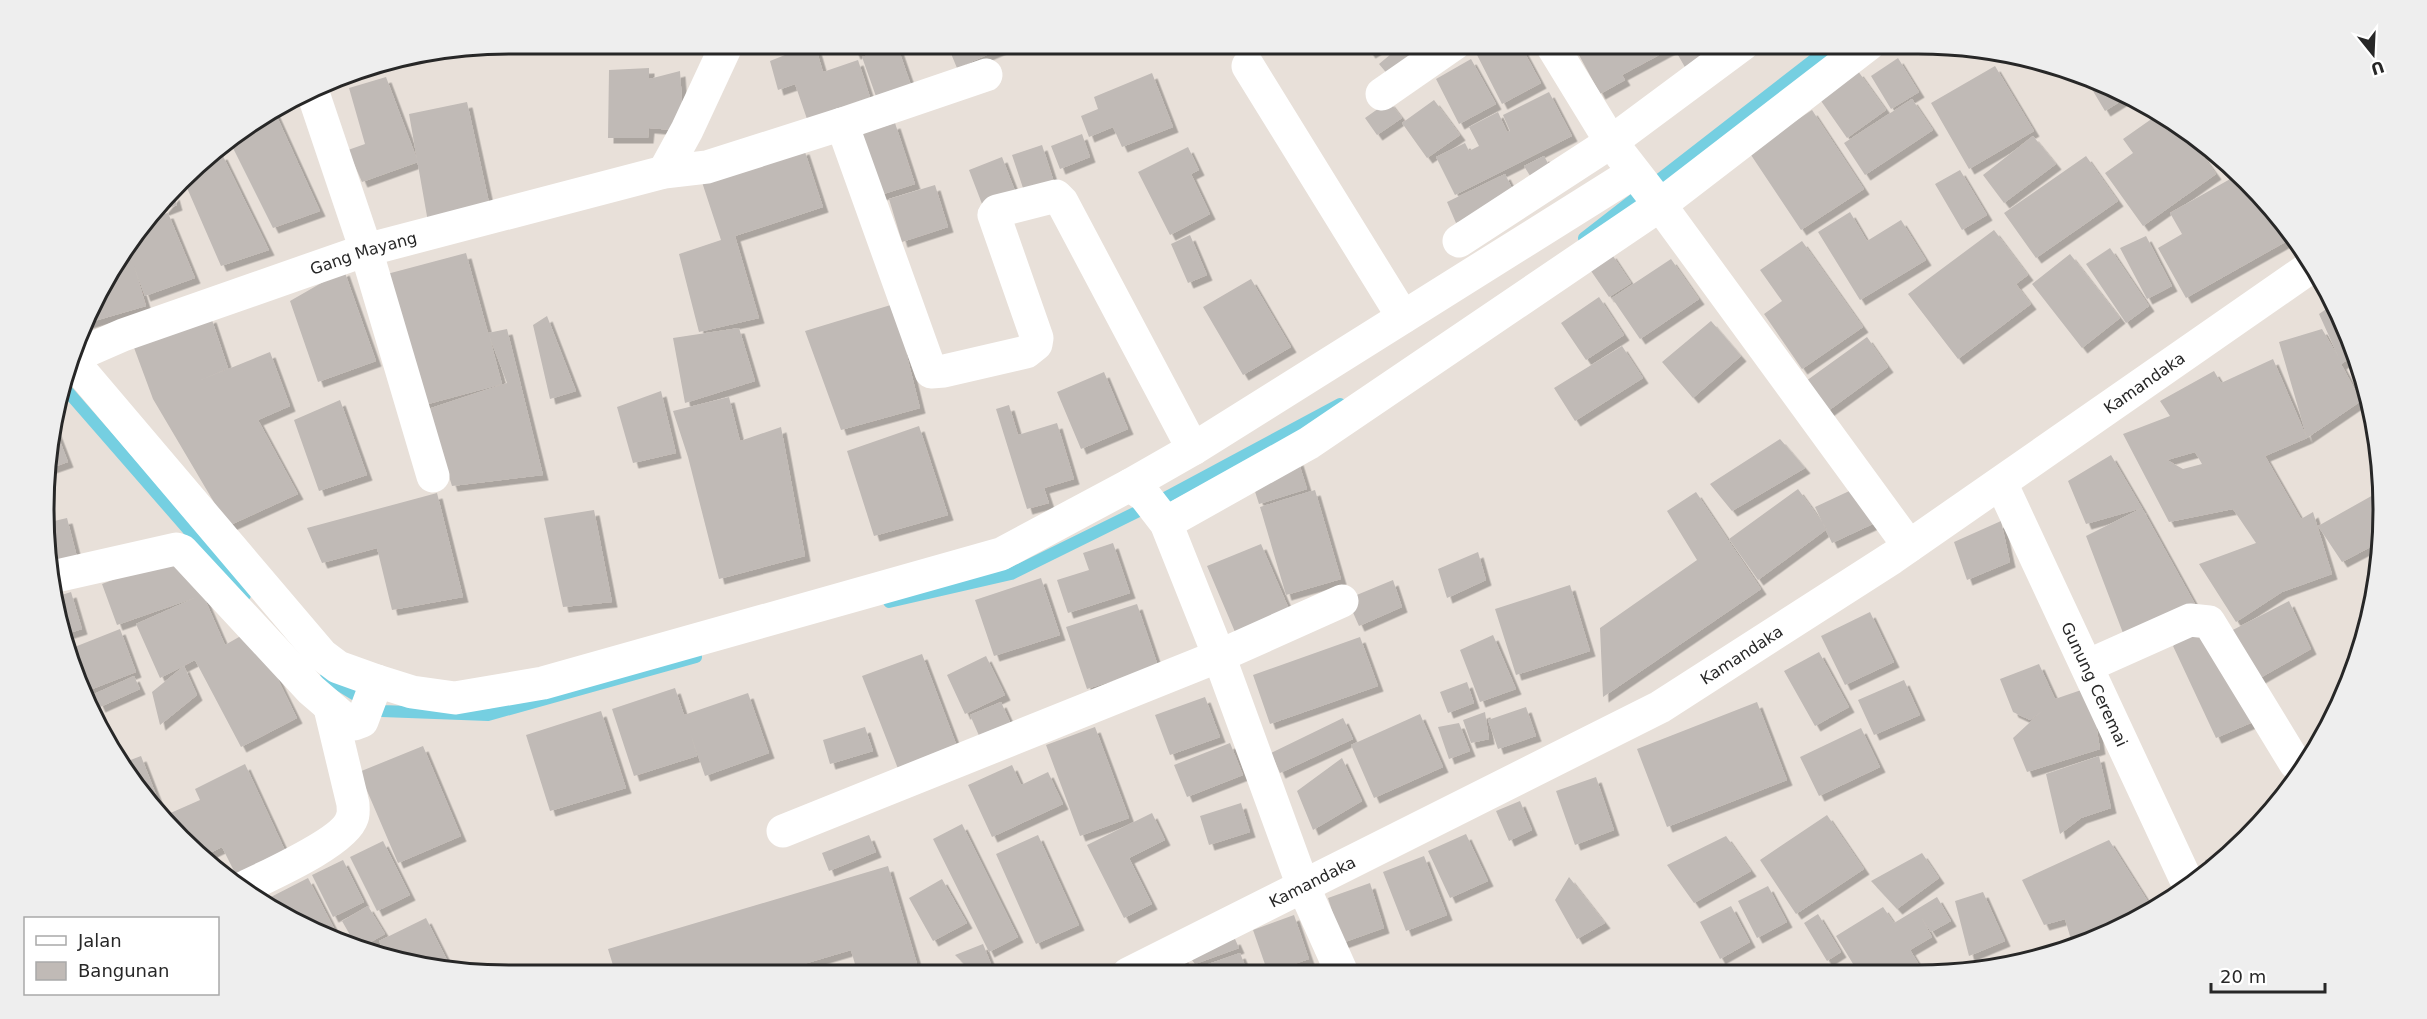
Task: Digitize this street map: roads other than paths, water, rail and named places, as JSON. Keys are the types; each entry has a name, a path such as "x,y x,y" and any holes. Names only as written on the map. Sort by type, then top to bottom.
{"street":[{"path":"664,172 687,130 722,54"},
{"path":"1383,94 1440,54"},
{"path":"1557,54 1611,142 1909,546"},
{"path":"1459,241 1611,142 1730,54"},
{"path":"77,368 322,655 372,695 412,692 455,698 543,683 1001,554 1150,505 1309,443 1647,189 1854,54"},
{"path":"1248,66 1403,317"},
{"name":"Gang Mayang","path":"82,353 123,335 366,250 664,172 707,167 986,75"},
{"path":"315,98 366,250 433,476"},
{"path":"842,124 931,372 939,373 1026,352 1036,344 1037,338 994,215 997,211 1056,196 1062,202 1193,449"},
{"path":"1150,505 1193,449 1403,317 1647,189"},
{"name":"Kamandaka","path":"1146,965 1660,707 1909,546 2305,271"},
{"name":"Gunung Ceremai","path":"2001,483 2185,878"},
{"path":"1150,505 1219,656 1303,886 1338,965"},
{"path":"59,575 169,549 182,551 330,708 354,724 362,721 372,695"},
{"path":"783,831 1219,656 1342,601"},
{"path":"2087,666 2190,620 2203,619 2209,622 2295,763"},
{"path":"251,884 323,847 346,829 352,818 353,804 330,708"}],"waterway":[{"path":"1584,238 1821,54"},
{"path":"70,394 245,595"},
{"path":"889,602 1011,574 1163,499 1340,404"},
{"path":"326,677 382,711 488,715 696,657"}]}
